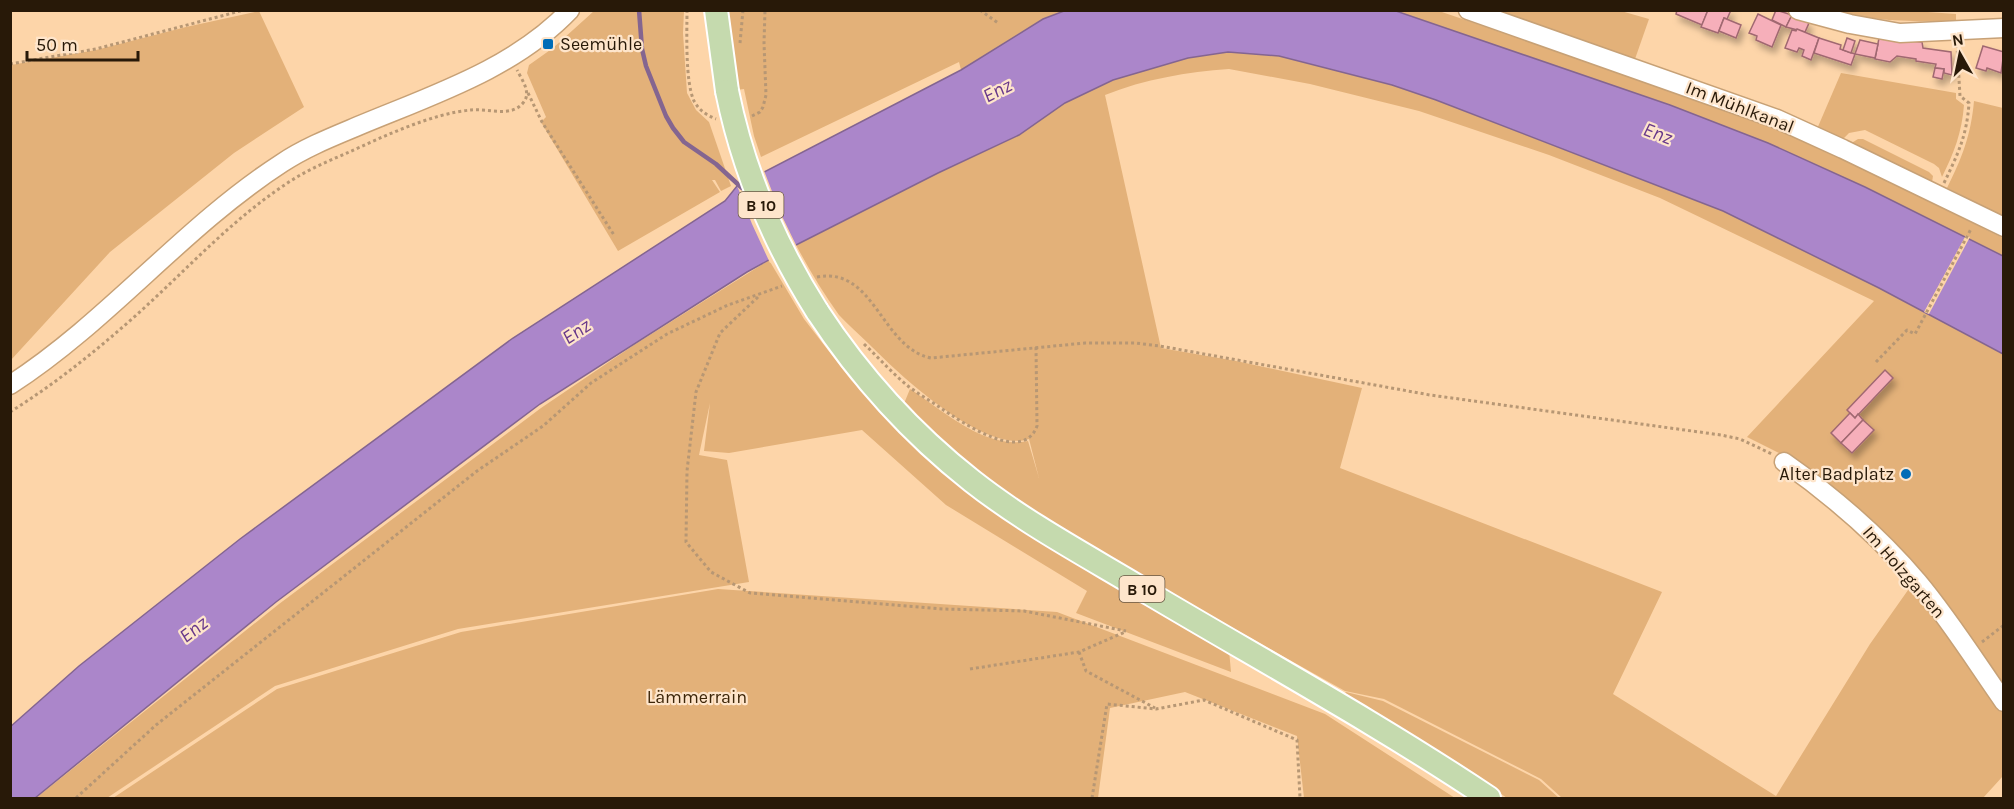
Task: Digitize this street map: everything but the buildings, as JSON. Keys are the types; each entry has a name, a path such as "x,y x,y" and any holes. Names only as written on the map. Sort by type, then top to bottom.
{"main road":[{"name":"B 10","path":"716,10 727,91 739,141 761,206 787,260 817,311 848,355 902,418 949,463 1056,538 1392,735 1489,798"}],"street":[{"path":"10,385 77,335 205,222 255,181 283,162 313,145 471,79 532,43 559,22 570,10"},
{"name":"Im Mühlkanal","path":"1468,10 1777,119 1843,148 2004,227"},
{"path":"1798,10 1850,24 1900,33 2004,28"},
{"name":"Im Holzgarten","path":"1784,462 1834,498 1883,543 1919,584 2004,702"}],"path":[{"path":"10,64 96,49 244,10"},
{"path":"980,10 998,23"},
{"path":"1944,184 1961,150 1968,120 1969,103 1960,96 1957,44"},
{"path":"515,65 542,122 614,236"},
{"path":"10,412 56,381 104,343 222,233 288,182 349,152 436,117 470,110 507,111 517,108 524,102 526,90"},
{"path":"1876,362 1907,330 1915,334 1970,232"},
{"path":"809,279 832,276 851,282 863,293 904,344 925,357 939,359 1036,347 1110,342 1135,343 1188,350 1430,395 1721,435 1760,447 1784,462"},
{"path":"76,798 156,725 477,471 543,426 591,382 667,334 728,305 791,284"},
{"path":"759,296 720,333 696,393 687,471 686,542 711,572 750,593 943,609 1024,611 1126,631 1079,652 970,669"},
{"path":"859,339 910,387 966,424 1009,442 1027,440 1033,436 1037,426 1036,347"},
{"path":"1969,653 2004,625"},
{"path":"1079,652 1086,671 1156,709"},
{"path":"1092,798 1107,704 1156,709 1204,700 1297,740 1300,798"}],"green space":[{"path":"1899,10 1956,14 1956,21 1894,20 1834,11"},
{"path":"259,11 304,107 234,153 110,252 11,360 11,65 96,50"},
{"path":"594,11 684,11 683,33 687,93 696,110 709,122 731,186 721,191 715,180 712,180 720,192 618,251 541,122 546,117 527,73 529,65 553,48"},
{"path":"726,11 1064,11 1043,19 961,70 959,62 761,157 744,89 736,90"},
{"path":"1396,11 1439,11 1746,116 1830,153 2003,238 2003,256 1670,105"},
{"path":"1496,11 1621,11 1649,19 1635,59"},
{"path":"1228,52 1279,56 1392,85 1436,100 1723,211 1879,288 2003,354 2003,776 1983,798 1562,798 1541,779 1384,699 1345,691 1101,554 1001,491 965,465 903,406 910,389 966,427 981,434 996,440 1028,441 1039,478 1029,439 1010,440 989,435 943,408 900,374 839,315 816,281 796,245 1019,135 1065,103 1113,79 1188,58","holes":["1229,69 1310,84 1419,111 1549,155 1660,198 1874,301 1747,437 1781,454 1941,605 1913,583 1870,644 1776,796 1613,694 1662,592 1340,468 1362,388 1236,361 1161,348 1105,95 1166,77"]},
{"path":"1841,73 1956,93 1956,99 1964,105 1961,124 1954,151 1942,177 1939,168 1934,164 1865,130 1849,133 1843,139 1817,129"},
{"path":"1974,101 2003,108 2003,216 1947,188 1965,146"},
{"path":"1863,139 1929,172 1933,176 1932,182 1850,144"},
{"path":"769,260 804,319 851,380 949,476 1229,650 1231,672 1076,613 1087,591 946,505 862,430 729,453 704,451 710,403 699,455 727,460 749,582 458,629 275,686 107,798 36,798 279,604 541,408 634,345"},
{"name":"Lämmerrain","path":"718,589 1057,612 1325,714 1455,798 1304,798 1297,736 1185,692 1110,708 1098,798 113,798 277,689 461,632"},
{"path":"1346,692 1383,701 1539,780 1559,798 1507,798 1343,695"}],"water":[{"name":"Enz","path":"1064,11 1396,11 1670,105 1768,143 1865,187 2003,256 2003,354 1879,288 1723,211 1436,100 1392,85 1279,56 1228,52 1188,58 1113,80 1065,103 1019,135 938,173 747,272 540,404 276,602 35,798 11,798 10,727 79,666 240,539 513,338 725,201 737,186 961,70 1043,19"}],"pier":[{"path":"763,168 797,247 770,263 736,183"},
{"path":"1966,235 1970,237 1929,314 1924,312"}],"waterway":[{"path":"639,10 642,49 646,66 666,116 684,142 716,164 742,188"}],"place":[{"name":"Seemühle","path":"548,44"},
{"name":"Alter Badplatz","path":"1906,474"}]}
